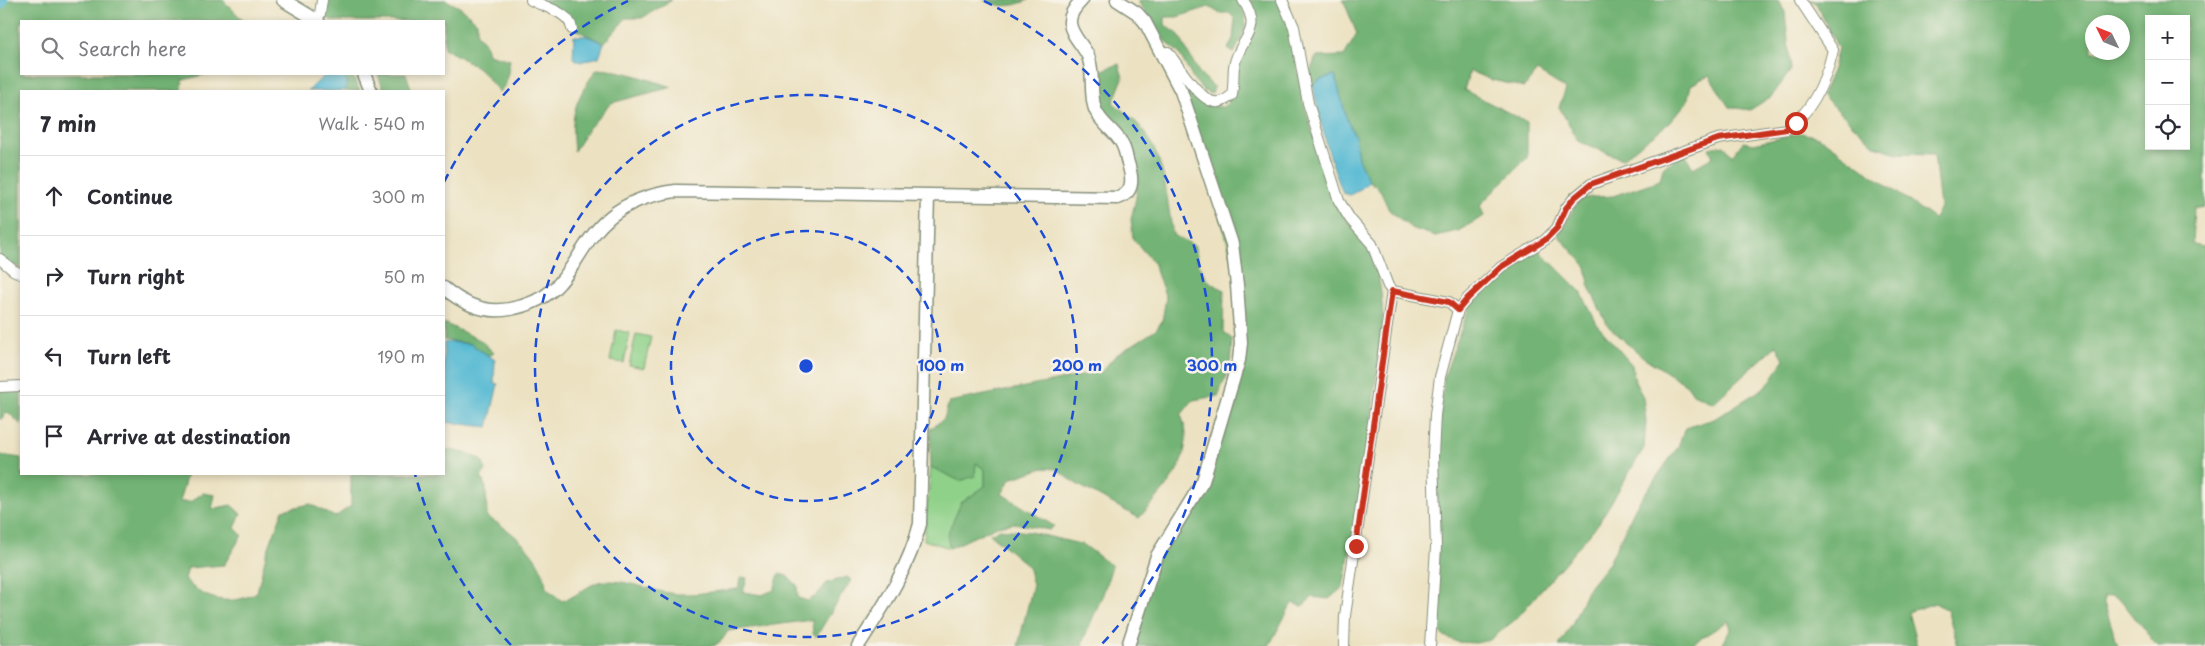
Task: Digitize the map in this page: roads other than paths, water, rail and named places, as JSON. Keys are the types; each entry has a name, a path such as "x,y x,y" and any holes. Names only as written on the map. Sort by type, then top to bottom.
{"street":[{"path":"283,0 315,20"},
{"path":"317,20 322,0"},
{"path":"531,0 556,10 571,24 572,29"},
{"path":"445,289 464,302 491,311 531,305 549,295 562,281 593,237 610,218 642,198 661,193 685,191 1118,198 1125,196 1132,185 1131,171 1124,149 1121,142 1094,108 1093,72 1088,56 1070,24 1071,16 1082,0"},
{"path":"1117,0 1137,13 1154,36 1181,92 1232,244 1238,285 1241,343 1238,360 1203,481 1156,556 1128,646"},
{"path":"1161,53 1168,52 1199,92 1208,100 1217,103 1225,100 1232,95 1234,65 1249,36 1251,12 1243,0"},
{"path":"1282,0 1294,27 1308,103 1339,202 1350,219 1372,244 1388,286 1392,291 1449,302 1458,310"},
{"path":"1430,646 1436,547 1433,456 1435,415 1440,377 1458,310 1501,267 1545,240 1557,228 1566,208 1574,198 1591,184 1718,139 1787,129 1796,123 1816,97 1829,70 1833,50 1800,0"},
{"path":"364,75 371,90"},
{"path":"858,646 899,581 912,552 920,524 928,195"},
{"path":"0,259 12,270 20,274"},
{"path":"1344,646 1345,616 1392,291"},
{"path":"0,387 20,386"}],"water":[{"path":"574,36 587,36 604,43 599,57 580,62 573,58"},
{"path":"325,75 344,75 347,81 346,90 309,90"},
{"path":"1335,75 1347,120 1355,136 1358,159 1369,181 1350,195 1343,193 1333,167 1313,85 1319,80"},
{"path":"445,343 471,344 495,360 494,383 498,384 488,427 445,422"}]}
